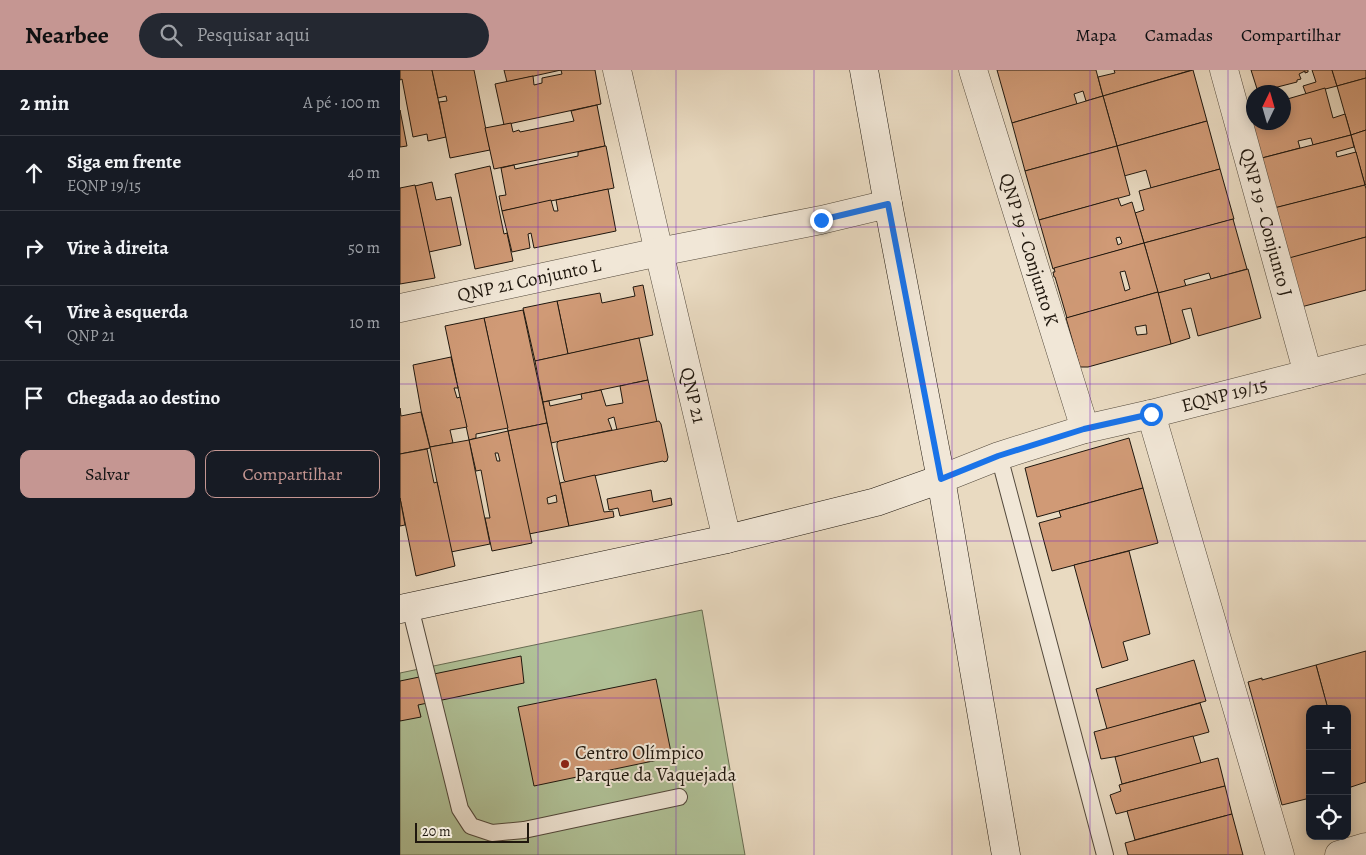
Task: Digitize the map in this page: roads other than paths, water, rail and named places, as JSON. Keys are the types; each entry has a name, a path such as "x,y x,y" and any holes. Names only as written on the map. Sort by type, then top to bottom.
{"street":[{"name":"QNP 21","path":"618,70 727,539"},
{"path":"864,70 941,479 1006,855"},
{"name":"QNP 19 - Conjunto K","path":"973,70 1084,429"},
{"name":"QNP 19 - Conjunto J","path":"1224,70 1308,374"},
{"path":"659,252 821,220 888,204"},
{"name":"QNP 21 Conjunto L","path":"400,308 659,252"},
{"name":"EQNP 19/15","path":"405,608 727,539 876,502 998,456 1084,429 1151,414 1366,359"},
{"path":"1151,414 1280,855"},
{"path":"1339,855 1366,847"}],"lane":[{"path":"998,456 1105,855"},
{"path":"405,608 460,809 471,826 492,833 524,830 679,797"}],"place":[{"name":"Centro Olímpico Parque da Vaquejada","path":"565,764"}]}
